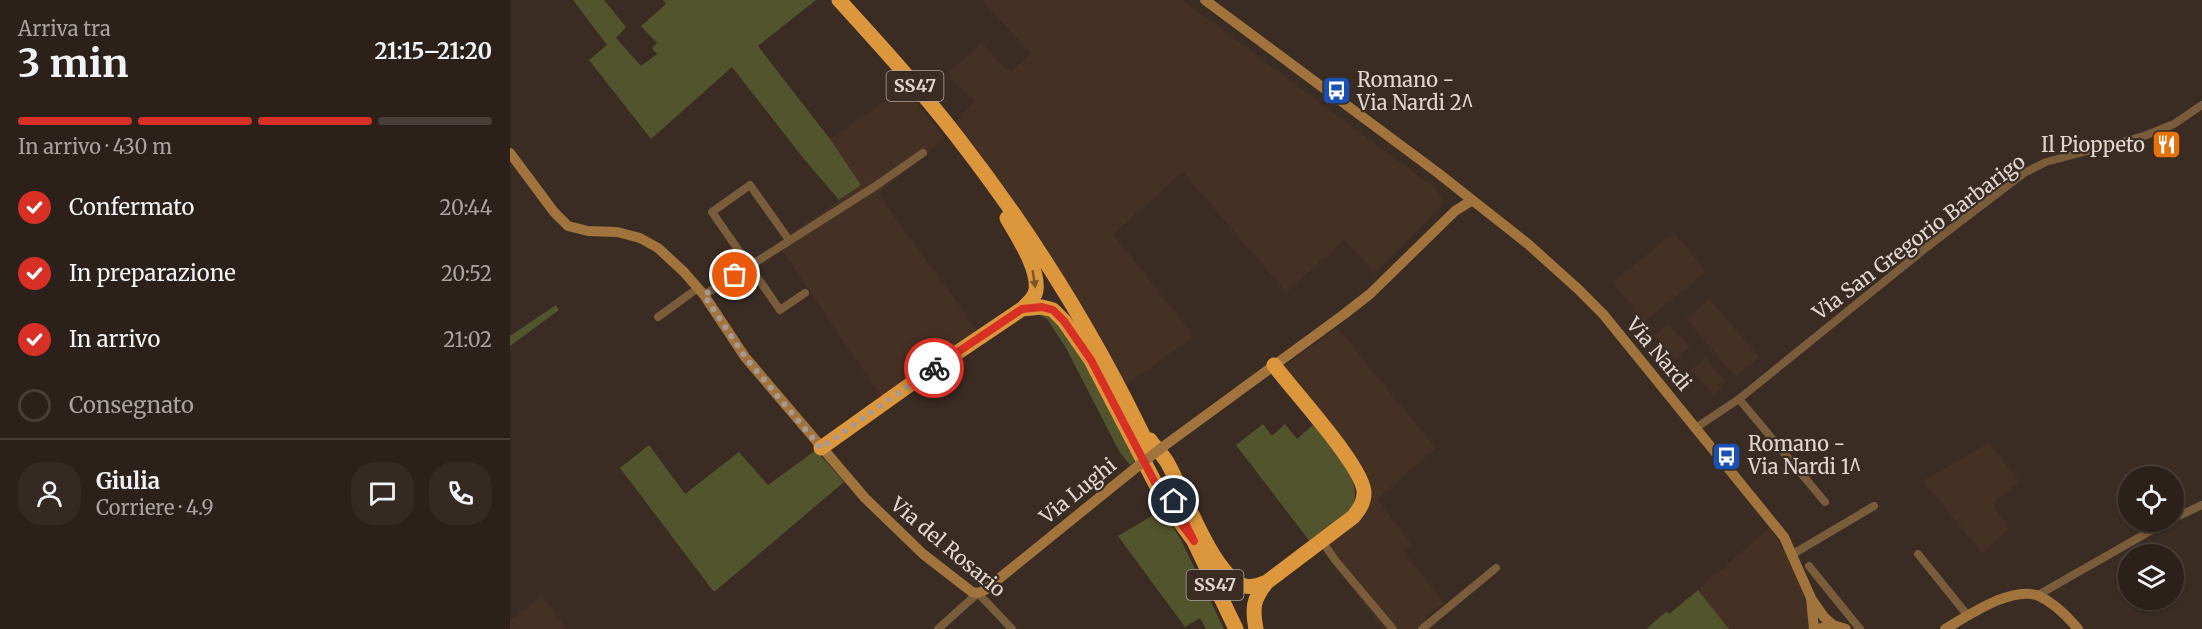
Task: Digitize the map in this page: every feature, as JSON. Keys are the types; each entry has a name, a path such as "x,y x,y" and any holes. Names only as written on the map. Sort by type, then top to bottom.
{"highway":[{"name":"SS47","path":"839,0 928,100 1017,216 1069,297 1139,427 1157,453 1194,541 1236,629"},
{"path":"821,448 1022,309 1032,299 1036,291 1032,267 986,175"},
{"path":"1022,309 1042,307 1053,310 1064,321 1091,360 1164,500 1194,541"},
{"path":"1256,629 1254,604 1257,594 1267,582 1353,518 1361,507 1365,491 1359,476 1344,452 1274,365"},
{"path":"1139,427 1166,460 1199,528 1224,571 1245,587 1255,587 1267,582"}],"street":[{"name":"Via Nardi","path":"1205,0 1403,147 1528,244 1578,289 1610,322 1784,537 1809,594 1816,629"},
{"name":"Via San Gregorio Barbarigo","path":"1696,428 1739,399 1927,247 2024,173 2046,162 2144,136 2174,124 2202,105"},
{"name":"Via del Rosario","path":"510,153 554,212 568,226 588,231 617,232 640,238 658,248 701,292 745,357 865,498 923,554 972,592 978,593 1012,629"},
{"path":"658,317 750,265 874,187 923,153"},
{"path":"789,240 750,185 712,212 780,310 805,293"},
{"name":"Via Lughi","path":"938,629 978,593 1138,466 1370,294 1467,198"},
{"path":"1739,399 1825,502"},
{"path":"2184,513 2202,505"},
{"path":"1793,554 1874,506"},
{"path":"2038,596 2060,581 2148,532"},
{"path":"1322,541 1335,560 1393,629"},
{"path":"1918,554 1968,616"},
{"path":"1809,566 1860,629"},
{"path":"1422,629 1496,568"},
{"path":"1809,594 1823,584"},
{"name":"Via Nardi","path":"1809,594 1824,617 1833,625"},
{"path":"1946,629 2009,597 2025,594 2038,596 2053,605 2078,629"},
{"path":"1816,629 1833,625 1846,629"}],"shaded area":[{"path":"982,0 1182,0 1435,188 1442,199 1441,205 1375,274 1345,239 1286,292 1183,172 1113,234 1194,336 1126,385 1085,310 1042,242 955,122 975,101 947,74 982,43 1005,68 1012,71 1031,54"},
{"path":"904,89 945,138 878,194 977,330 881,396 777,243 861,185 830,139"},
{"path":"1674,233 1706,272 1644,322 1613,282"},
{"path":"1709,299 1759,357 1736,377 1686,319"},
{"path":"1668,324 1690,347 1676,360 1654,336"},
{"path":"1337,328 1436,448 1377,499 1411,544 1403,551 1444,603 1424,617 1428,622 1420,629 1383,629 1319,545 1364,502 1285,369 1286,365"},
{"path":"1705,358 1727,382 1713,394 1691,370"},
{"path":"1989,443 2019,481 1995,502 1995,509 2010,528 1982,552 1923,481"},
{"path":"1769,528 1785,551 1793,568 1809,611 1809,629 1729,629 1698,590"},
{"path":"542,596 566,629 510,629 510,620"}],"green space":[{"path":"573,0 604,0 626,27 616,38 641,66 657,54 652,48 657,43 641,26 666,4 663,0 816,0 758,46 830,139 861,185 839,200 732,67 651,139 589,60 607,45"},
{"path":"556,305 559,310 510,346 510,336"},
{"path":"1043,310 1072,338 1138,459 1130,465 1119,451 1066,348 1047,319 1037,314"},
{"path":"1263,424 1272,436 1285,424 1297,439 1313,425 1338,455 1352,479 1355,491 1354,502 1348,513 1311,543 1236,445"},
{"path":"649,445 685,494 739,452 768,485 816,450 844,482 714,592 620,468"},
{"path":"1159,503 1181,540 1224,629 1206,629 1200,618 1185,627 1118,536 1155,514 1153,507"},
{"path":"1698,590 1729,629 1646,629 1667,611 1669,614"}],"way so far":[{"path":"735,275 704,295 745,357 821,448 934,368"}],"place":[{"name":"Romano - Via Nardi 2^","path":"1336,91"},
{"name":"Il Pioppeto","path":"2166,145"},
{"name":"Romano - Via Nardi 1^","path":"1727,456"}],"route":[{"path":"934,368 1022,309 1042,307 1053,310 1064,321 1091,360 1164,500 1194,541 1174,501"}]}
